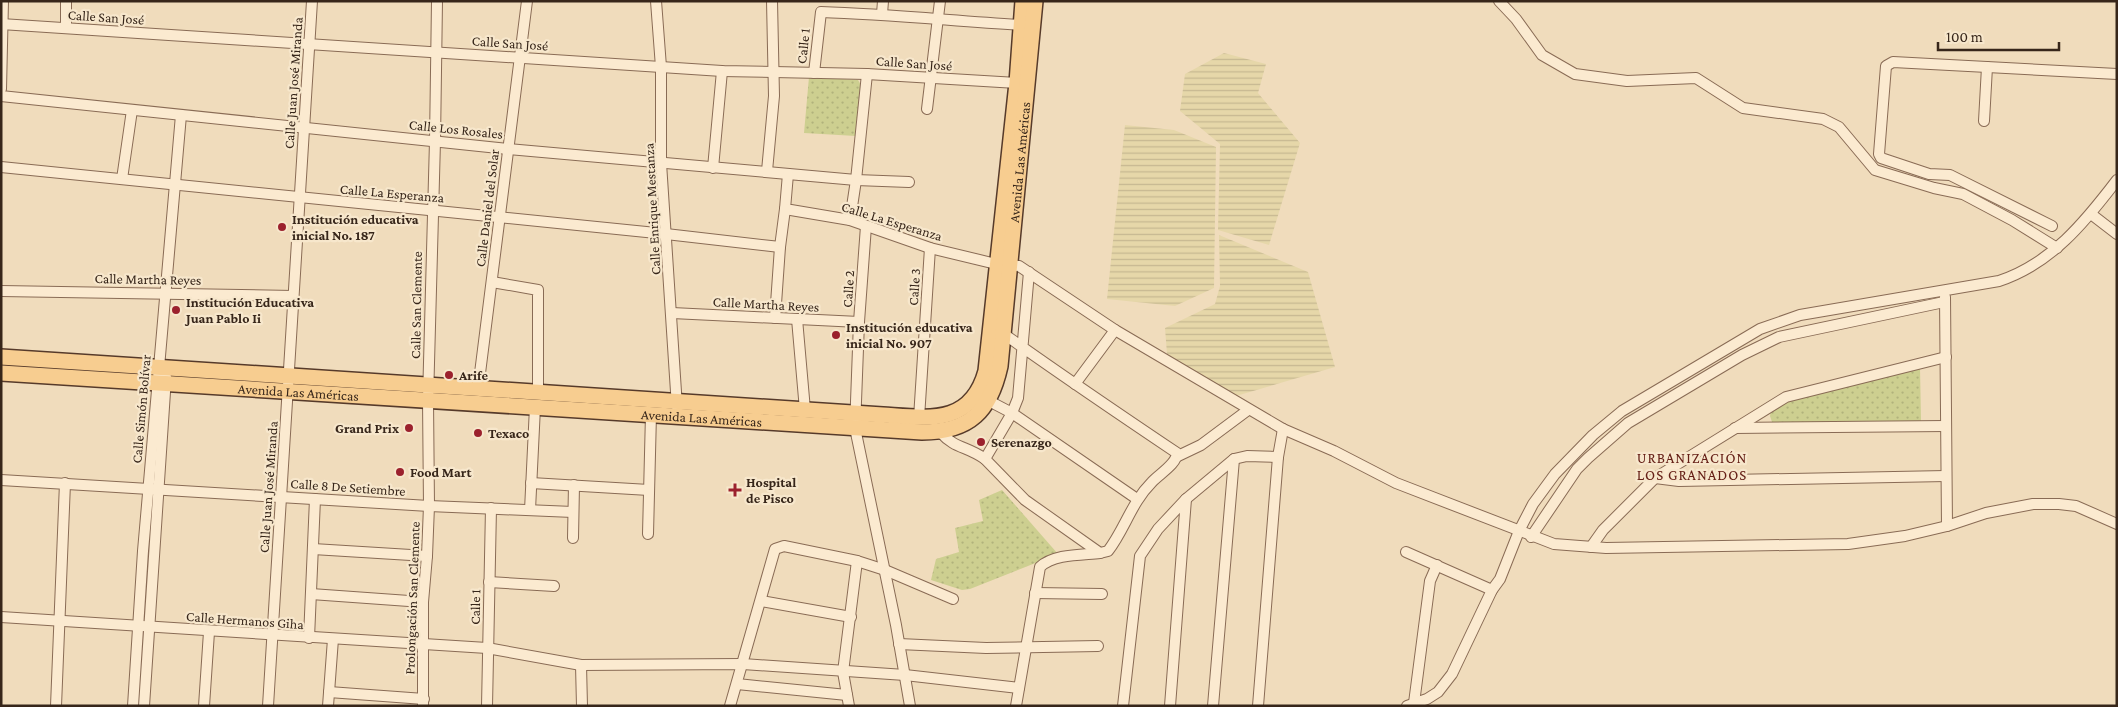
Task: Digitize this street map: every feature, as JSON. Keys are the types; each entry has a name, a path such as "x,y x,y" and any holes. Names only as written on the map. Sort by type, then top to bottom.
{"main road":[{"name":"Avenida Las Américas","path":"536,400 651,414 677,409 805,410 855,421 922,432 940,432 965,424 981,411 993,394 1000,366 1004,334 1002,265 1023,1"},
{"name":"Avenida Las Américas","path":"1,357 288,376 428,393 855,421 938,417 956,412 971,401 980,387 986,371 996,287 1002,265 1035,1"},
{"name":"Avenida Las Américas","path":"1,373 287,392 428,393 478,389 502,398"}],"street":[{"path":"1,89 3,1"},
{"path":"66,1 66,28"},
{"name":"Calle Juan José Miranda","path":"268,706 312,1"},
{"name":"Calle San Clemente","path":"428,393 437,1"},
{"name":"Calle Daniel del Solar","path":"478,389 527,1"},
{"name":"Calle Enrique Mestanza","path":"656,1 661,67 661,163 677,409"},
{"path":"767,171 773,121 772,1"},
{"path":"821,12 822,1"},
{"path":"882,14 883,1"},
{"path":"927,109 940,1"},
{"path":"1499,1 1516,19 1542,55 1575,74 1627,82 1696,78 1743,108 1823,119 1839,127 1876,170 1934,188 1963,194 2012,220 2057,248"},
{"name":"Calle 1","path":"814,73 821,12 882,14 938,21 1021,25"},
{"name":"Calle San José","path":"2,24 661,67 868,74 1017,83"},
{"path":"2052,226 1950,175 1928,174 1881,158 1879,154 1884,69 1888,63 2117,74"},
{"path":"1984,121 1987,67"},
{"path":"713,168 722,70"},
{"path":"850,220 868,74"},
{"name":"Calle Los Rosales","path":"1,96 508,149 856,180 909,182"},
{"path":"122,180 132,110"},
{"name":"Calle Simón Bolívar","path":"133,706 137,627 153,490 162,368 165,294 181,115"},
{"name":"Calle La Esperanza","path":"1,168 432,210 780,247"},
{"path":"775,318 788,174"},
{"path":"1437,565 1430,581 1411,704 1427,699 1445,685 1475,629 1492,590 1500,579 1519,531 1533,504 1555,474 1606,423 1645,397 1760,329 1800,315 1999,281 2014,276 2057,248 2091,214 2117,180"},
{"name":"Calle La Esperanza","path":"785,209 850,220 930,248 1002,265 1019,266 1115,330 1283,429 1396,483 1531,537 1554,544 1591,547 1848,544 1898,538 1947,526 1986,513 2023,506 2059,504 2076,506 2117,524"},
{"path":"2091,214 2117,234"},
{"name":"Calle 2","path":"866,226 859,322 855,421 900,644 910,706"},
{"name":"Calle 3","path":"919,418 930,248"},
{"path":"985,459 1012,413 1018,398 1029,272"},
{"path":"492,282 538,290 536,400 530,510"},
{"path":"1946,290 1944,302 1947,526"},
{"name":"Calle Martha Reyes","path":"1,291 294,296"},
{"path":"1531,537 1577,469 1628,423 1742,355 1779,337 1944,302"},
{"name":"Calle Martha Reyes","path":"672,312 859,322"},
{"path":"797,319 805,410"},
{"path":"1075,384 1115,330"},
{"path":"1004,334 1178,456"},
{"path":"1591,547 1603,530 1655,478 1764,410 1797,392 1946,357"},
{"name":"Prolongación San Clemente","path":"423,702 423,602 429,506 428,393"},
{"path":"989,401 1012,413 1137,499"},
{"path":"1016,706 1028,646 1040,567 1047,562 1108,551 1137,499 1150,483 1178,456 1201,445 1248,410"},
{"path":"1764,410 1772,428"},
{"path":"648,534 651,414"},
{"path":"1735,428 1946,426"},
{"path":"1258,706 1278,457 1283,429"},
{"path":"940,432 952,444 968,449 985,459 1025,500 1100,553"},
{"path":"1123,706 1140,556 1158,529 1186,500 1234,459 1247,456 1278,457"},
{"path":"1214,706 1234,459"},
{"path":"1655,478 1679,481 1946,476"},
{"name":"Calle 8 De Setiembre","path":"1,480 429,506 573,512"},
{"path":"56,706 65,483"},
{"path":"532,483 649,490"},
{"path":"573,538 574,485"},
{"name":"Calle Simón Bolívar","path":"144,706 149,628 153,490"},
{"path":"309,638 315,498"},
{"path":"1170,706 1186,500"},
{"name":"Calle 1","path":"487,706 491,508"},
{"path":"730,706 775,549 778,547 784,546 856,561 885,570 953,599"},
{"path":"313,549 427,556"},
{"path":"1406,552 1492,590"},
{"path":"849,706 843,672 851,617 856,561"},
{"path":"489,582 554,586"},
{"path":"1035,593 1102,594"},
{"path":"311,594 423,602"},
{"path":"761,601 851,617"},
{"name":"Calle Hermanos Giha","path":"1,618 333,640 487,648 581,665 742,664 904,675 1019,688"},
{"path":"204,706 209,632"},
{"path":"328,706 333,640"},
{"path":"900,644 986,648 1098,646"},
{"path":"581,665 582,706"},
{"path":"737,684 848,695"},
{"path":"329,692 423,702"}],"shaded area":[{"path":"1224,53 1266,64 1258,93 1300,143 1269,245 1218,230 1220,144 1180,111 1185,74"},
{"path":"1125,125 1174,130 1216,147 1214,288 1175,306 1107,299"},
{"path":"1219,235 1308,272 1335,367 1236,396 1167,354 1165,328 1215,304 1220,286"}],"green space":[{"path":"809,77 858,80 861,85 856,136 804,133"},
{"path":"1920,367 1921,422 1778,424 1772,422 1771,410 1784,402"},
{"path":"1002,490 1058,554 970,589 962,590 931,580 936,559 959,552 955,528 983,521 979,500"}],"place":[{"name":"Institución educativa inicial No. 187","path":"282,227"},
{"name":"Institución Educativa Juan Pablo Ii","path":"176,310"},
{"name":"Institución educativa inicial No. 907","path":"836,335"},
{"name":"Arife","path":"449,375"},
{"name":"Grand Prix","path":"409,428"},
{"name":"Texaco","path":"478,433"},
{"name":"Serenazgo","path":"981,442"},
{"name":"Food Mart","path":"400,472"},
{"name":"Hospital de Pisco","path":"735,490"}],"district":[{"name":"URBANIZACIÓN LOS GRANADOS","path":"1692,466"}]}
